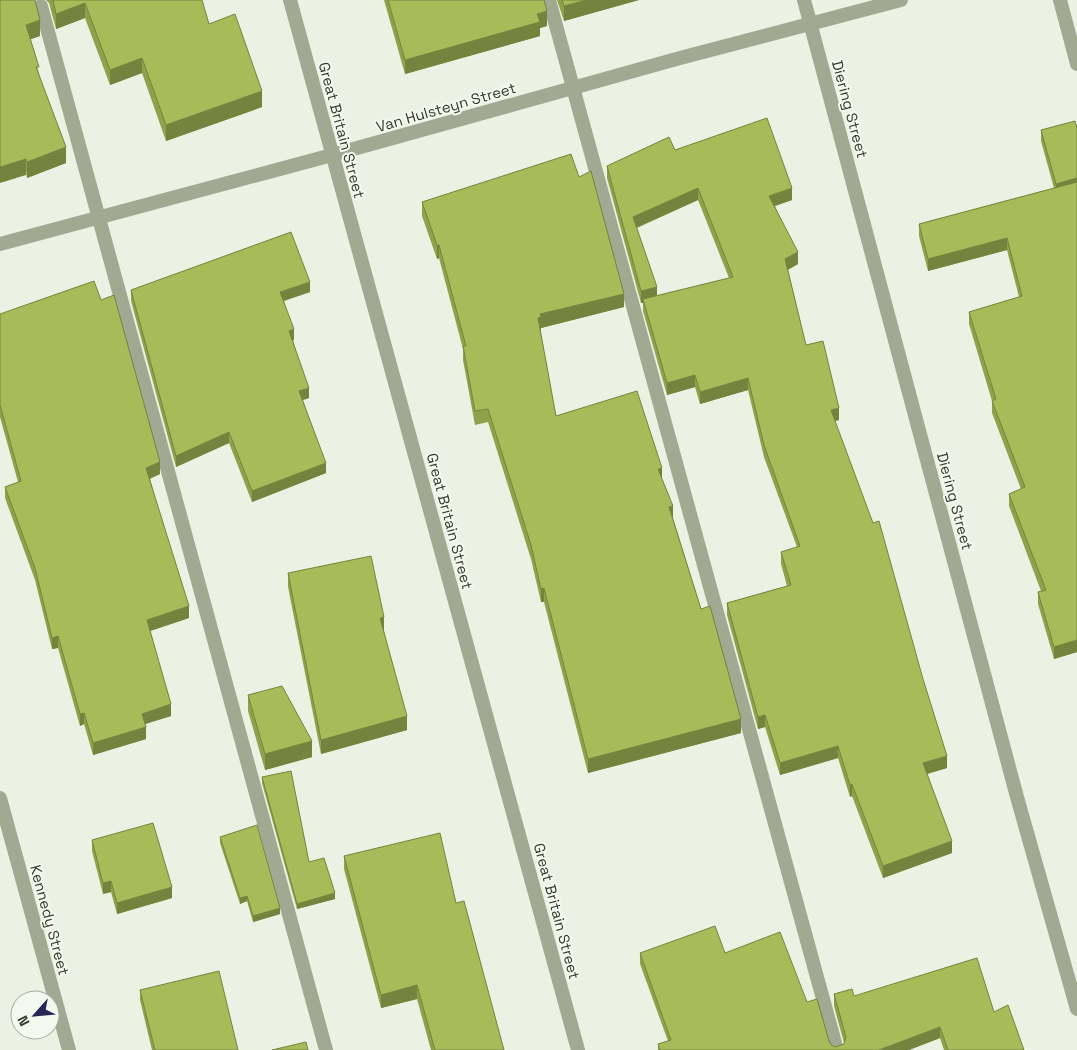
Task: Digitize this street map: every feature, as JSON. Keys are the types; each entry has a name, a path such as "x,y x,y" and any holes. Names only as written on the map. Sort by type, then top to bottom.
{"street":[{"name":"Great Britain Street","path":"290,0 578,1050"},
{"path":"549,0 837,1050"},
{"name":"Diering Street","path":"804,0 1017,797 1077,1009"},
{"name":"Van Hulsteyn Street","path":"0,244 99,216 332,156 573,88 901,0"},
{"path":"1060,0 1077,64"},
{"path":"42,6 326,1050"},
{"name":"Kennedy Street","path":"0,798 68,1050"}],"building":[{"path":"0,0 35,0 40,20 26,25 39,67 36,67 66,147 27,162 26,159 0,167"},
{"path":"53,0 202,0 209,24 235,14 262,91 166,125 142,58 110,70 85,3 56,14"},
{"path":"388,0 544,0 547,11 537,14 540,22 405,60"},
{"path":"562,0 587,0 564,6"},
{"path":"767,118 792,188 769,196 798,252 785,259 806,345 823,341 839,408 831,410 873,523 879,521 923,679 947,756 923,763 952,841 883,866 852,784 850,785 838,746 780,763 765,715 758,717 727,603 791,585 781,552 800,546 764,445 748,378 700,392 695,375 667,383 643,299 733,277 698,188 633,217 657,287 641,291 607,166 669,137 675,150"},
{"path":"1075,121 1077,128 1077,178 1056,184 1041,130"},
{"path":"571,154 579,177 591,171 624,294 540,314 541,317 538,318 556,416 637,391 662,468 658,469 673,506 669,507 701,609 710,606 741,719 588,759 544,588 541,589 531,545 488,409 475,411 463,346 466,346 439,245 437,245 422,202"},
{"path":"1077,182 1077,640 1054,647 1038,592 1046,590 1009,494 1025,487 992,401 996,399 969,312 1022,296 1007,238 928,259 919,224"},
{"path":"291,232 310,282 280,292 294,329 289,331 309,388 299,391 326,463 252,491 229,432 176,456 131,290"},
{"path":"94,281 101,300 114,295 160,462 146,468 189,606 147,620 171,704 142,714 146,727 93,743 84,713 80,714 58,636 52,638 35,568 5,487 21,481 0,405 0,314"},
{"path":"371,556 384,617 380,618 407,716 321,740 288,573"},
{"path":"282,686 312,741 265,754 248,695"},
{"path":"291,771 309,862 324,858 335,893 297,904 262,777"},
{"path":"153,823 172,887 117,903 111,881 103,883 92,840"},
{"path":"257,825 280,908 253,916 247,896 240,898 220,837"},
{"path":"440,833 456,903 464,901 504,1050 435,1050 417,985 381,995 344,856"},
{"path":"715,926 725,953 780,932 807,1002 817,999 829,1041 835,1047 844,1044 846,1037 834,994 852,989 854,996 977,958 994,1012 1008,1005 1024,1050 948,1050 940,1027 879,1050 660,1050 658,1044 671,1040 640,953"},
{"path":"219,971 238,1050 155,1050 140,990"},
{"path":"306,1042 308,1050 272,1050"}]}
